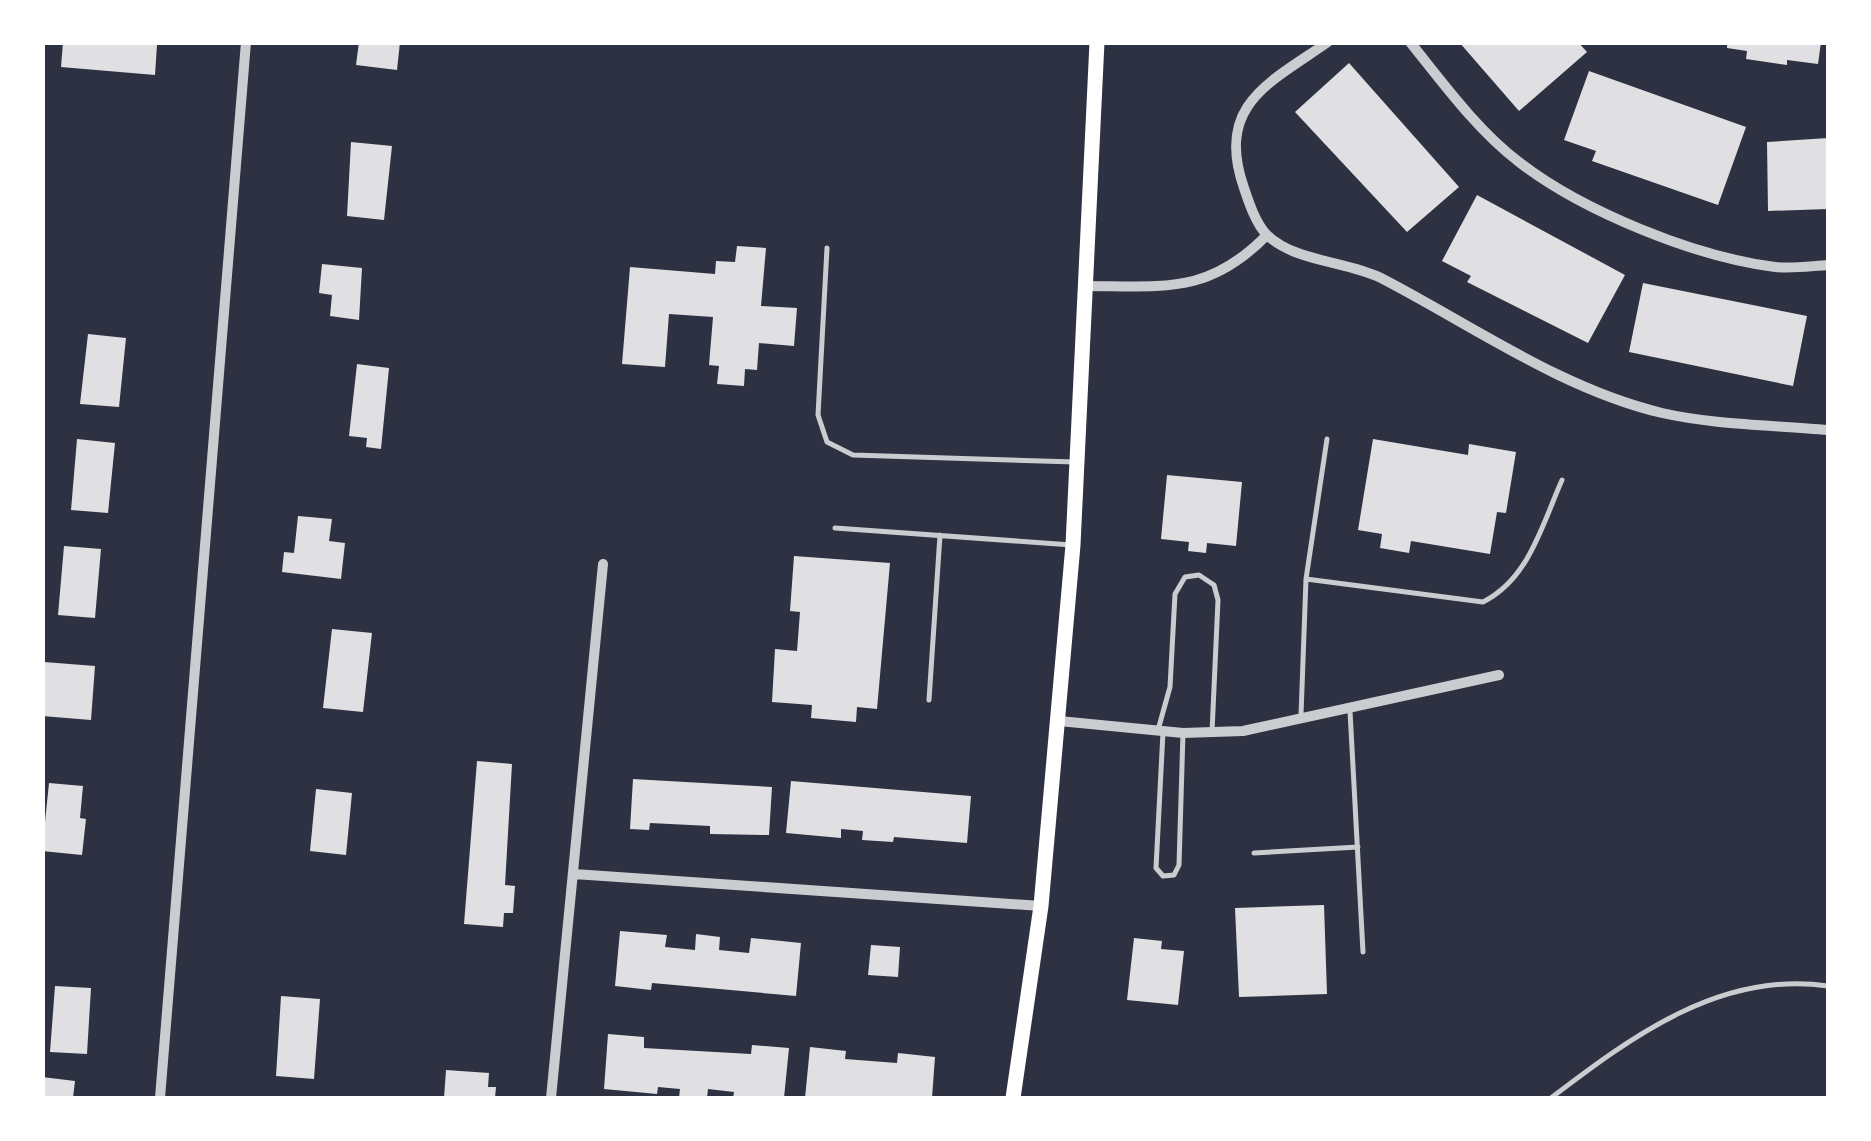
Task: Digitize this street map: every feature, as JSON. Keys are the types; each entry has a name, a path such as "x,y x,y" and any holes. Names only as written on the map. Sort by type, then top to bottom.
{"main road":[{"path":"1013,1098 1042,906 1073,546 1096,42"}],"street":[{"path":"160,1098 246,42"},
{"path":"1328,42 1261,89 1241,111 1236,167 1267,236 1293,250 1378,277 1564,376 1661,412 1828,430"},
{"path":"1410,42 1452,94 1518,162 1595,208 1712,253 1776,268 1828,265"},
{"path":"1086,286 1154,286 1208,279 1237,266 1267,236"},
{"path":"551,1098 602,564"},
{"path":"1059,721 1160,732 1243,731 1499,675"},
{"path":"574,874 1042,906"}],"lane":[{"path":"827,248 818,415 827,442 854,455 1078,462"},
{"path":"1301,718 1306,579 1327,439"},
{"path":"1306,579 1482,602 1507,590 1523,566 1562,480"},
{"path":"835,528 1073,546"},
{"path":"929,700 940,535"},
{"path":"1183,733 1179,866 1174,875 1163,876 1156,868 1160,732 1170,687 1176,594 1184,577 1198,575 1214,585 1218,600 1212,732"},
{"path":"1350,708 1363,952"},
{"path":"1254,853 1358,846"},
{"path":"1550,1098 1614,1050 1676,1014 1766,986 1828,986"}],"building":[{"path":"63,42 157,45 155,75 61,67"},
{"path":"359,42 400,42 397,70 356,65"},
{"path":"1459,42 1578,42 1587,52 1519,111"},
{"path":"1727,42 1821,42 1818,64 1787,60 1787,65 1746,59 1747,51 1727,48"},
{"path":"1349,63 1459,187 1407,232 1295,112"},
{"path":"1589,71 1746,127 1718,205 1592,161 1596,151 1564,140"},
{"path":"1828,138 1828,209 1768,211 1767,142"},
{"path":"351,142 392,146 384,220 347,216"},
{"path":"1477,195 1625,275 1588,343 1467,282 1471,276 1442,261"},
{"path":"737,246 766,248 761,306 797,308 794,346 759,343 757,370 745,369 744,386 717,384 719,366 709,365 713,317 669,314 665,367 622,364 630,267 715,274 716,261 735,262"},
{"path":"322,264 362,268 359,320 330,316 332,295 319,293"},
{"path":"1643,283 1807,316 1793,386 1629,352"},
{"path":"88,334 126,338 119,407 80,404"},
{"path":"357,364 389,368 381,449 366,447 367,438 349,436"},
{"path":"77,439 115,443 108,513 71,510"},
{"path":"1373,439 1468,455 1469,444 1516,452 1506,513 1497,512 1490,554 1411,541 1409,553 1380,548 1382,534 1358,530"},
{"path":"1167,475 1242,482 1236,546 1207,543 1206,553 1188,551 1189,542 1161,539"},
{"path":"298,516 332,519 329,541 345,543 341,579 282,572 284,552 294,553"},
{"path":"64,546 101,549 95,618 58,615"},
{"path":"794,556 890,563 877,709 857,707 856,722 811,718 812,705 772,702 775,649 797,651 800,612 790,611"},
{"path":"332,629 372,633 363,712 323,708"},
{"path":"44,662 95,666 91,720 42,716"},
{"path":"477,761 512,764 505,885 515,886 513,913 504,913 503,927 464,924"},
{"path":"633,779 772,787 769,835 710,834 710,826 650,823 649,830 630,829"},
{"path":"791,781 971,796 967,843 894,837 893,842 862,840 863,831 841,829 841,838 786,833"},
{"path":"49,783 83,786 80,818 86,819 82,855 42,851"},
{"path":"316,789 352,793 346,855 310,851"},
{"path":"1324,905 1327,994 1239,997 1235,908"},
{"path":"620,931 667,935 665,947 695,950 696,934 720,937 719,950 749,953 751,938 801,943 796,996 652,983 651,990 615,986"},
{"path":"1134,938 1162,941 1161,949 1184,951 1178,1005 1127,1000"},
{"path":"871,945 900,947 898,977 868,975"},
{"path":"55,986 91,988 87,1054 50,1052"},
{"path":"281,996 320,999 314,1079 276,1076"},
{"path":"608,1034 644,1037 644,1048 751,1054 752,1045 789,1048 784,1098 733,1098 734,1092 708,1089 707,1098 679,1098 680,1089 658,1087 657,1094 604,1089"},
{"path":"810,1047 846,1051 845,1059 897,1063 898,1053 935,1057 932,1098 805,1098"},
{"path":"446,1070 489,1073 488,1087 496,1087 495,1098 444,1098"},
{"path":"42,1077 75,1081 73,1098 42,1098"}]}
